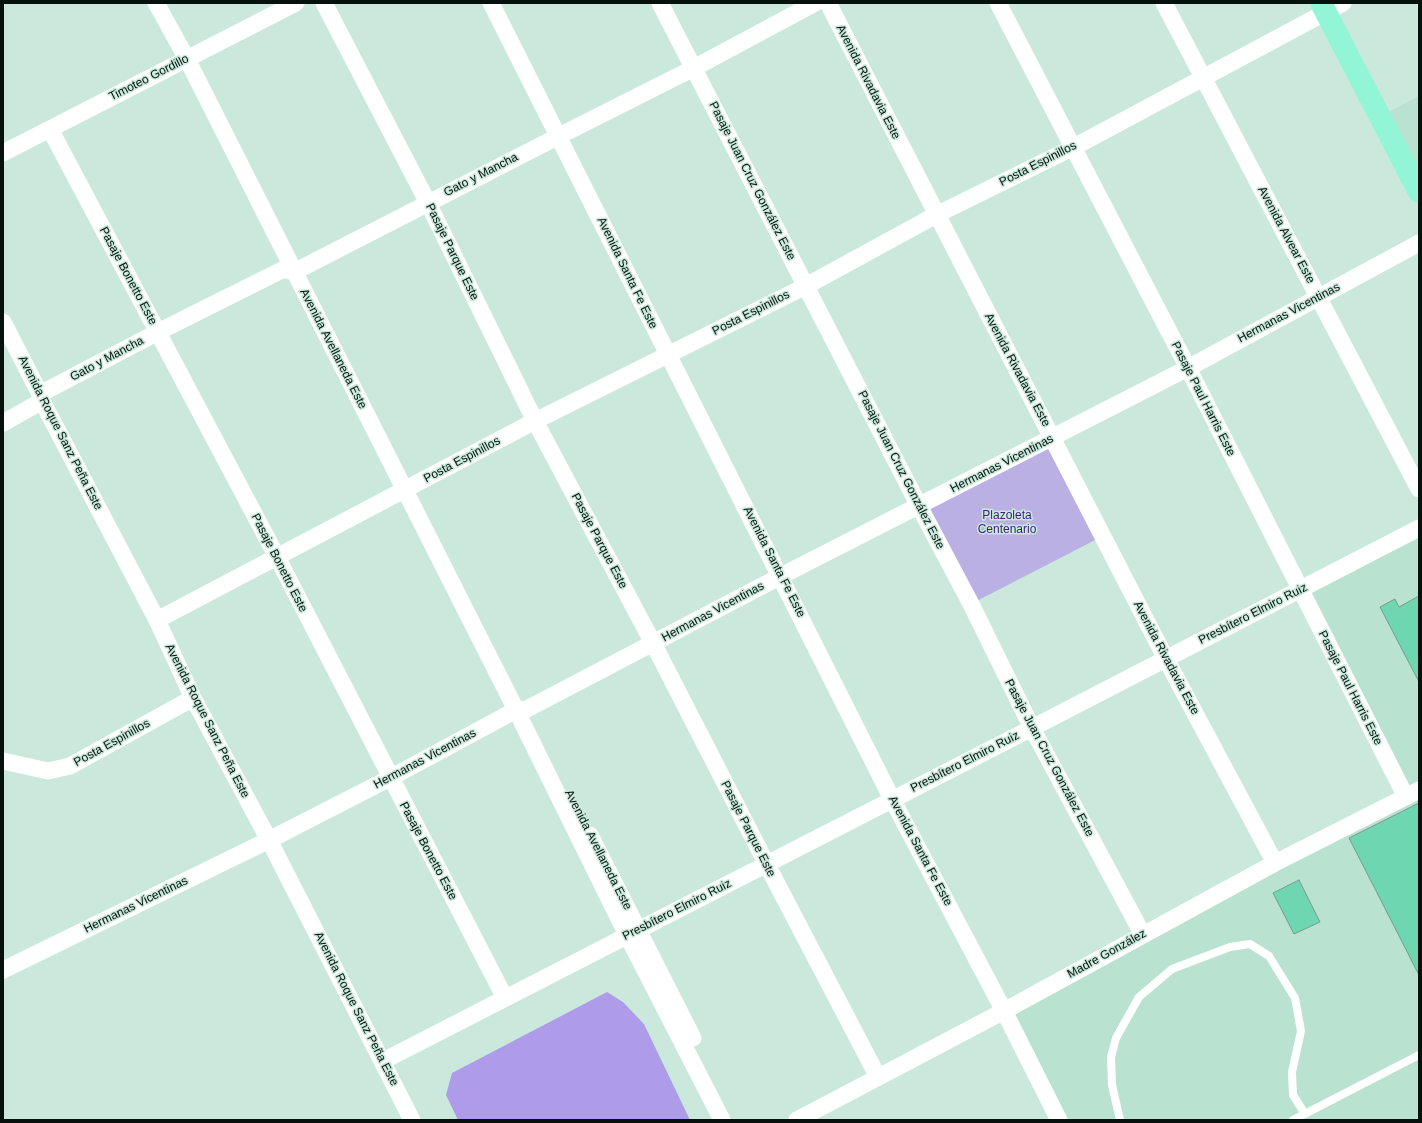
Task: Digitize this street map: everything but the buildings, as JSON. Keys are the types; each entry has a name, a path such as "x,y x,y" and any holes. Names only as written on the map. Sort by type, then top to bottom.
{"main road":[{"path":"1330,6 1419,192"}],"street":[{"name":"Avenida Avellaneda Este","path":"156,3 187,59 508,695 521,710 633,933 722,1120"},
{"name":"Timoteo Gordillo","path":"3,153 296,3"},
{"name":"Pasaje Parque Este","path":"324,3 428,203 535,421 653,643 878,1077"},
{"name":"Avenida Santa Fe Este","path":"491,3 892,799 1004,1011 1059,1120"},
{"name":"Pasaje Juan Cruz González Este","path":"660,3 971,604 1032,728 1142,935"},
{"name":"Gato y Mancha","path":"3,423 41,398 158,332 284,269 294,272 694,68 815,3"},
{"name":"Avenida Rivadavia Este","path":"828,3 1166,659 1275,863"},
{"name":"Pasaje Paul Harris Este","path":"998,3 1188,368 1300,590 1412,793"},
{"name":"Avenida Alvear Este","path":"1164,3 1419,489"},
{"name":"Posta Espinillos","path":"157,620 535,421 806,286 936,215 1074,147 1330,6"},
{"name":"Pasaje Bonetto Este","path":"50,130 277,557 505,998"},
{"name":"Hermanas Vicentinas","path":"3,970 269,840 781,576 1053,438 1188,368 1419,243"},
{"name":"Avenida Roque Sanz Peña Este","path":"3,322 157,620 193,698 269,840 412,1120"},
{"name":"Presbítero Elmiro Ruiz","path":"383,1061 1419,528"},
{"name":"Posta Espinillos","path":"3,761 48,771 70,766 193,698"},
{"name":"Madre González","path":"796,1120 1004,1011 1275,863 1412,793"},
{"name":"Avenida Avellaneda Este","path":"633,933 734,1120"}],"lane":[{"path":"1120,1120 1112,1085 1111,1056 1116,1038 1139,997 1172,969 1230,947 1250,944 1269,956 1295,998 1301,1031 1292,1072 1293,1095 1305,1114"},
{"path":"1293,1120 1419,1055"}],"shaded area":[{"path":"1419,96 1419,192 1380,116"},
{"path":"1419,528 1419,1120 1059,1120 1004,1011 1406,797 1300,590"},
{"path":"607,992 623,1002 644,1024 690,1120 458,1120 446,1095 452,1073"}],"green space":[{"name":"Plazoleta Centenario","path":"1053,438 1103,536 971,604 919,506"}]}
